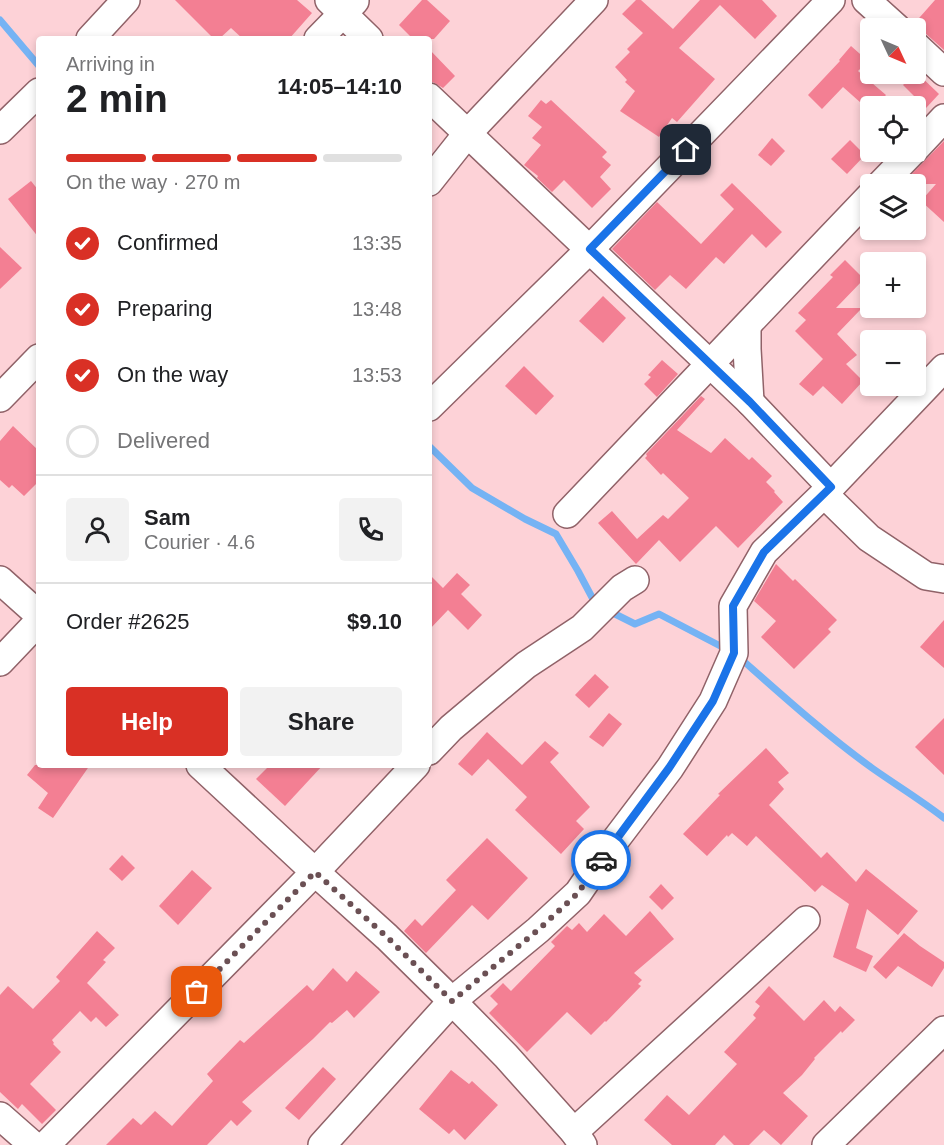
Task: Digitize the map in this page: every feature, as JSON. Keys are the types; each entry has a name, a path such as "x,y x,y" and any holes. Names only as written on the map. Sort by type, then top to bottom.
{"street":[{"path":"93,36 126,0"},
{"path":"432,178 467,134 594,0"},
{"path":"432,404 590,249 831,0"},
{"path":"866,0 886,18"},
{"path":"320,36 342,5 367,36"},
{"path":"926,55 944,72"},
{"path":"0,130 36,95"},
{"path":"432,100 750,402 869,538 926,576 944,579"},
{"path":"926,137 944,118"},
{"path":"891,174 902,162"},
{"path":"567,514 860,207"},
{"path":"747,327 750,402"},
{"path":"0,398 36,361"},
{"path":"322,1145 452,1001 538,930 578,893 669,768 713,701 734,653 733,606 764,552 828,491 944,368"},
{"path":"0,580 36,612"},
{"path":"432,748 451,728 518,672 582,628 622,588 635,580"},
{"path":"0,662 36,624"},
{"path":"203,768 387,937 452,1001 506,1056 578,1139 806,920"},
{"path":"46,1145 315,872 413,768"},
{"path":"826,1145 944,1030"},
{"path":"0,1116 33,1145"}],"building":[{"path":"175,0 297,0 312,13 292,36 240,36 231,28 222,36 211,36"},
{"path":"422,0 427,0 450,21 434,39 432,36 410,36 399,25"},
{"path":"636,0 641,0 673,29 700,0 762,0 777,16 755,39 720,5 679,48 715,79 677,122 672,118 659,137 620,111 635,91 625,82 627,80 615,67 630,52 627,49 643,33 622,14"},
{"path":"935,0 944,0 944,50 926,34 926,18 919,18"},
{"path":"851,46 860,54 858,71 860,84 873,84 886,95 860,96 860,102 843,87 822,109 808,95"},
{"path":"432,52 455,76 443,88 433,82"},
{"path":"926,82 939,94 926,108 926,96 914,96 903,85 926,84"},
{"path":"541,100 546,104 551,100 607,152 602,157 611,165 600,177 611,189 592,208 564,180 552,192 524,165 541,145 532,138 542,127 528,116"},
{"path":"772,138 785,151 771,166 758,155"},
{"path":"850,140 860,150 860,160 847,174 831,159"},
{"path":"944,141 944,222 926,206 926,195 936,184 926,184 926,174 912,174"},
{"path":"31,181 36,187 36,234 8,199"},
{"path":"732,183 782,232 766,248 752,234 724,264 716,257 686,289 670,275 655,290 612,249 657,202 701,244 734,209 720,195"},
{"path":"0,247 22,268 0,289"},
{"path":"845,260 860,275 860,283 836,308 860,308 837,334 857,355 846,364 860,378 860,384 842,404 823,386 813,396 799,384 823,359 795,331 806,320 798,313 833,277 830,275"},
{"path":"603,296 626,318 603,343 579,321"},
{"path":"662,360 678,374 657,397 644,384 651,377 648,375"},
{"path":"524,366 554,396 536,415 505,386"},
{"path":"701,396 705,399 677,430 711,453 725,438 749,460 752,457 772,476 766,482 783,502 738,548 716,526 680,562 659,540 636,564 598,523 612,511 637,539 663,515 668,519 689,498 663,473 661,475 645,458 646,454"},
{"path":"13,426 36,448 36,484 24,496 12,485 9,488 0,480 0,441"},
{"path":"776,564 837,620 828,629 831,632 794,669 761,637 776,621 754,601"},
{"path":"457,573 470,585 461,594 482,615 468,630 448,610 432,627 432,577 443,588"},
{"path":"944,620 944,668 920,647"},
{"path":"595,674 609,687 589,708 575,695"},
{"path":"609,713 622,724 603,747 589,737"},
{"path":"944,718 944,775 915,747"},
{"path":"487,732 522,765 545,741 559,753 550,762 590,807 576,821 584,829 561,854 515,810 527,797 488,759 472,776 458,764"},
{"path":"766,748 789,773 778,782 784,789 769,805 821,858 827,852 856,882 866,869 918,911 898,935 867,909 856,948 873,956 866,972 833,957 849,904 822,885 815,892 756,836 747,846 732,833 728,837 727,835 707,856 683,834 720,795 718,794"},
{"path":"35,765 36,768 88,768 53,818 38,808 48,793 27,775"},
{"path":"267,768 320,768 285,806 256,779"},
{"path":"487,838 528,878 488,920 472,905 426,953 404,931 415,919 422,926 456,890 446,880"},
{"path":"122,855 135,868 122,881 109,869"},
{"path":"192,870 212,888 178,925 159,906"},
{"path":"661,884 674,898 662,910 649,897"},
{"path":"650,911 674,939 634,973 642,980 638,984 641,986 591,1035 567,1012 527,1052 489,1013 498,1004 490,996 503,983 511,991 555,946 551,942 567,926 572,930 579,923 587,932 604,914 626,936"},
{"path":"97,931 115,948 103,960 106,962 87,983 119,1015 106,1027 96,1017 91,1022 80,1011 52,1040 61,1052 30,1084 56,1110 42,1124 22,1104 18,1109 0,1092 0,995 8,986 33,1009 60,981 56,977"},
{"path":"904,933 944,962 944,968 932,987 898,966 886,979 873,967"},
{"path":"333,968 347,982 356,971 380,992 354,1018 347,1010 332,1023 330,1022 242,1102 252,1111 237,1126 231,1120 207,1145 106,1145 133,1118 141,1125 155,1111 172,1126 213,1081 207,1074 240,1040 244,1043 307,985 313,991"},
{"path":"769,986 804,1021 824,1000 835,1012 840,1006 855,1020 814,1058 802,1075 783,1093 808,1116 781,1145 764,1130 749,1145 734,1145 724,1135 715,1145 672,1145 644,1120 667,1095 689,1115 737,1064 724,1052 756,1018 753,1015 760,1006 755,1002"},
{"path":"323,1067 336,1079 299,1120 285,1108"},
{"path":"451,1070 469,1084 472,1081 498,1105 465,1140 454,1129 449,1134 419,1109"}],"waterway":[{"path":"0,20 36,62"},
{"path":"432,449 472,488 556,534 597,604"},
{"path":"609,611 635,624 659,614 728,650"},
{"path":"740,658 838,742 944,818"}],"way so far":[{"path":"197,992 315,872 387,937 452,1001 538,930 578,893 601,860"}],"route":[{"path":"601,860 669,768 713,701 734,653 733,606 764,552 831,487 750,402 590,249 686,150"}]}
